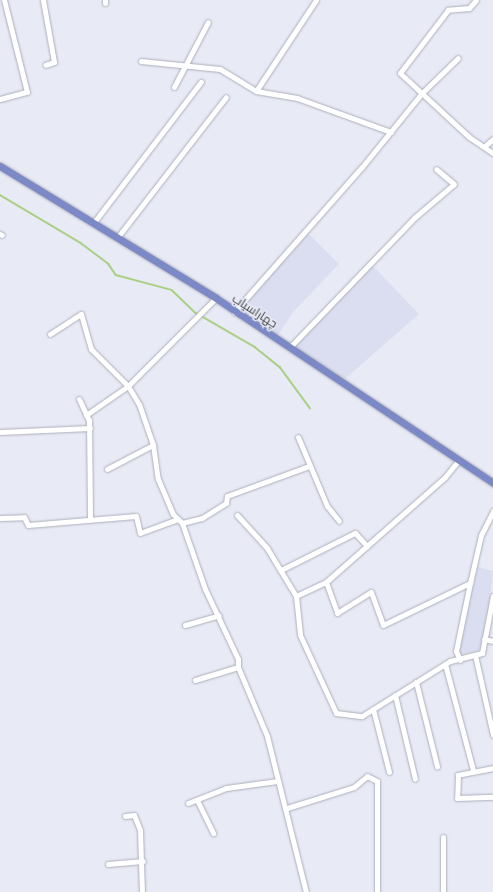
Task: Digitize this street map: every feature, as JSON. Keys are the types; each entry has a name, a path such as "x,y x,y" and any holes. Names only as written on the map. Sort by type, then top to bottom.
{"highway":[{"name":"چهاراسیاب","path":"0,166 95,221 117,238 216,298 234,312 290,347 493,483"}],"street":[{"path":"0,99 27,92 4,0"},
{"path":"43,0 54,62 45,65"},
{"path":"256,91 316,0"},
{"path":"476,0 469,8 448,10 400,74 469,138 486,145 493,153"},
{"path":"174,86 208,22"},
{"path":"234,312 391,132 422,93 458,58"},
{"path":"141,61 185,64 225,70 256,91 297,98 391,132"},
{"path":"95,221 201,82"},
{"path":"117,238 226,97"},
{"path":"486,145 493,139"},
{"path":"290,347 414,218 454,184 436,169"},
{"path":"86,415 128,386 216,298"},
{"path":"50,334 81,314 91,349 128,386 154,445 158,479 180,521 205,589 219,615 238,659 238,667 267,736 278,781 287,808 306,892"},
{"path":"79,399 90,428 90,518"},
{"path":"0,432 90,428"},
{"path":"298,437 327,506 339,521"},
{"path":"107,468 154,445"},
{"path":"296,596 326,582 445,477 459,460"},
{"path":"0,518 24,517 28,525 90,518 136,516 140,532 180,521 202,518 226,503 227,496 309,466"},
{"path":"460,660 456,652 470,583 481,535 493,512"},
{"path":"238,514 281,570 296,596 300,634 334,710 362,716 445,664 482,652 493,596"},
{"path":"281,570 355,533 367,546"},
{"path":"326,582 337,613 371,592 383,625 470,583"},
{"path":"185,625 219,615"},
{"path":"484,639 493,641"},
{"path":"475,655 493,735"},
{"path":"445,664 473,770"},
{"path":"195,680 238,667"},
{"path":"416,682 437,766"},
{"path":"395,696 415,779"},
{"path":"373,709 389,772"},
{"path":"493,768 473,770 458,775 457,798 493,797"},
{"path":"287,808 354,787 367,776 377,781 377,892"},
{"path":"188,803 226,788 278,781"},
{"path":"197,800 213,833"},
{"path":"125,816 136,817 142,861 142,892"},
{"path":"443,837 443,892"},
{"path":"108,864 142,861"}],"shaded area":[{"path":"304,229 339,264 293,312 276,338 233,312"},
{"path":"370,263 419,314 340,383 290,347"},
{"path":"478,567 493,571 486,649 458,655"}],"waterway":[{"path":"0,195 81,243 108,263 116,275 172,290 196,313 255,347 280,367 310,408"}]}
